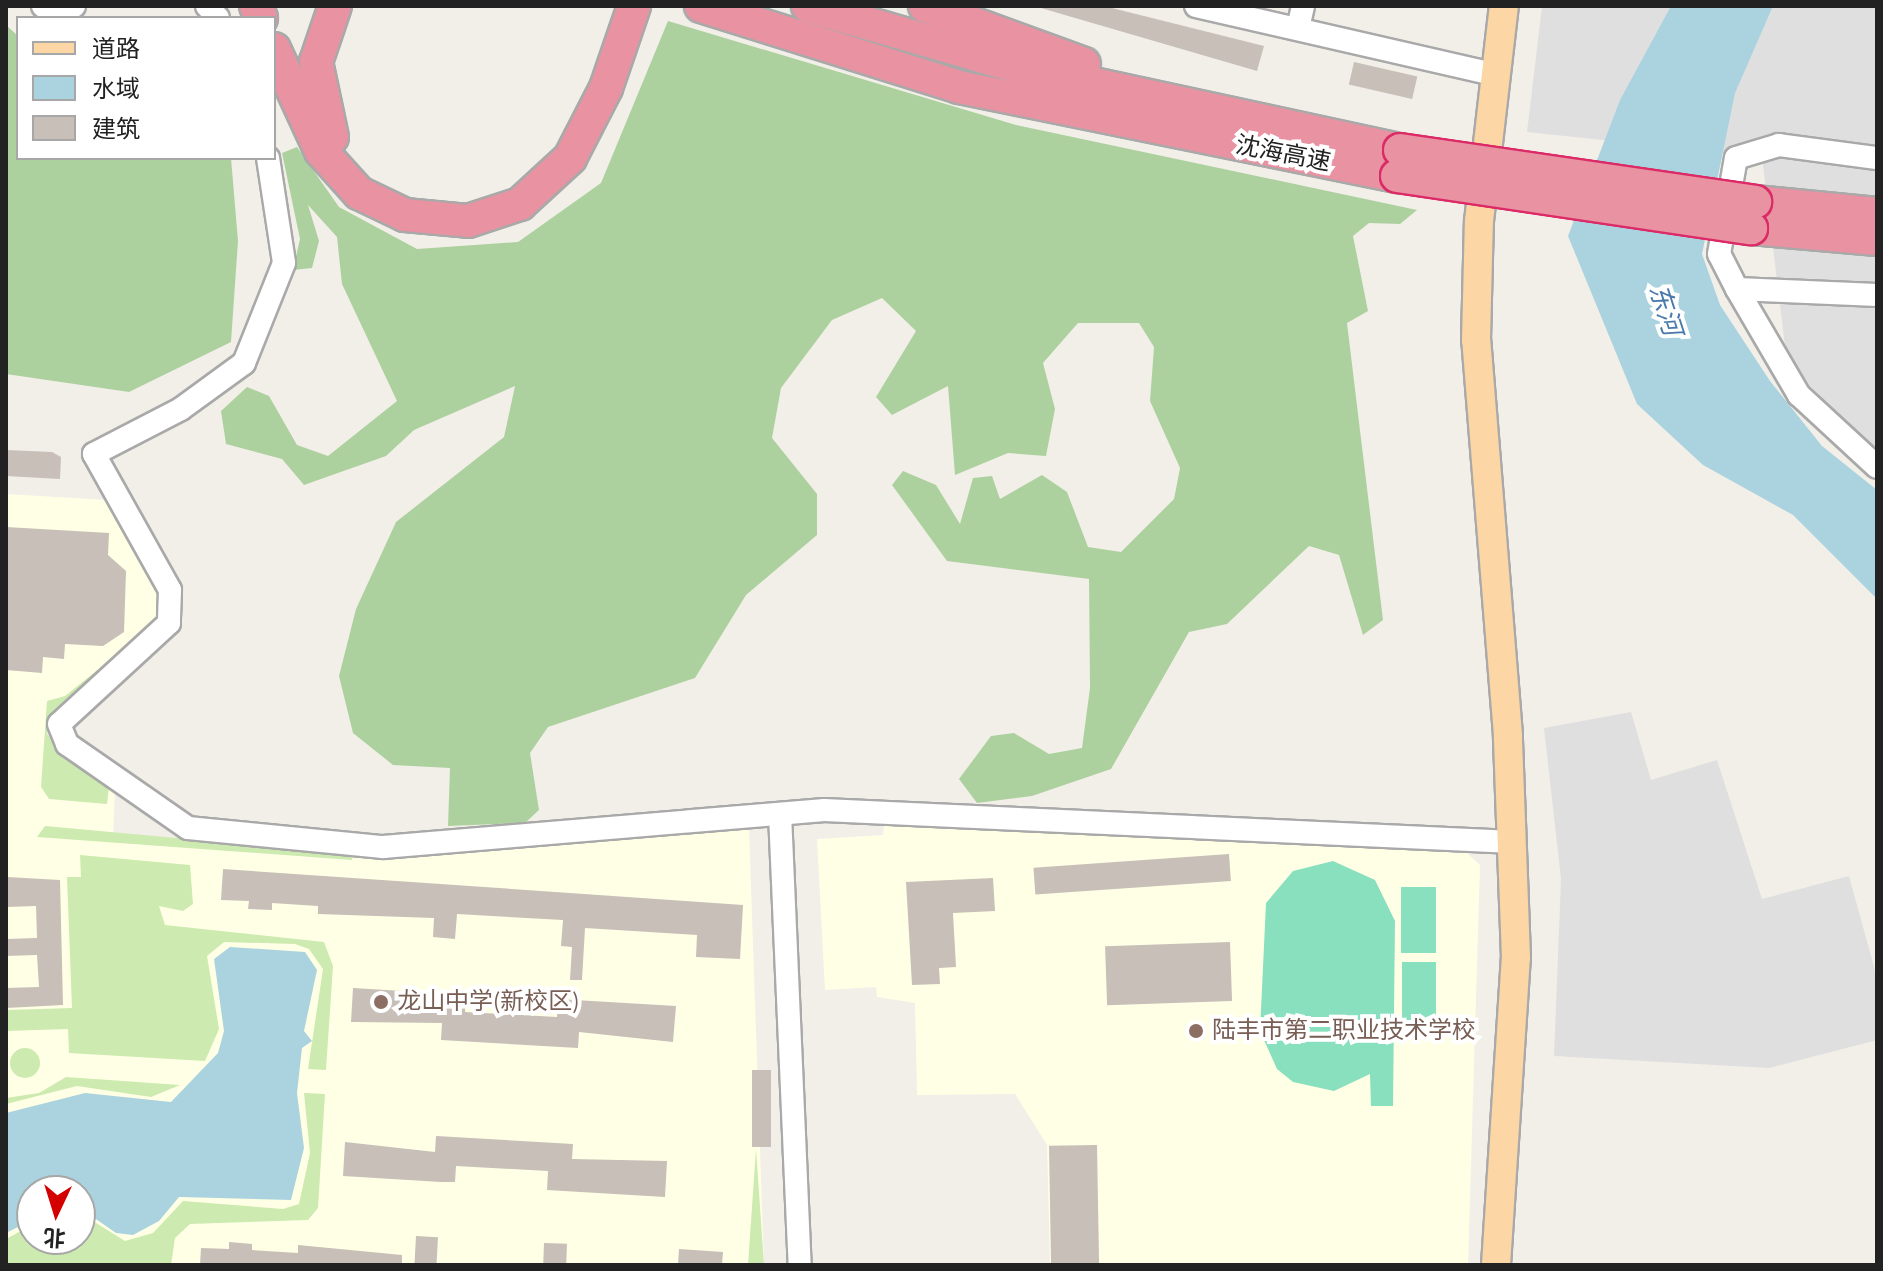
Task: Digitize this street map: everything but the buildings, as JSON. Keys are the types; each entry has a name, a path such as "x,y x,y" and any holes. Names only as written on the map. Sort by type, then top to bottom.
{"highway":[{"path":"335,6 316,62 324,124 343,157 376,186 445,206 511,190 556,149 585,99 619,6"},
{"path":"276,53 321,151 359,193 405,215 468,221 520,204 570,158 606,88 634,6"},
{"name":"沈海高速","path":"701,6 959,87 1399,163 1753,215 1877,239"},
{"name":"沈海高速","path":"808,6 1029,70 1279,120 1399,163"},
{"path":"925,6 1092,66 1279,120"},
{"name":"沈海高速","path":"1753,215 1877,214"}],"main road":[{"path":"1496,1265 1516,958 1513,842 1476,340 1479,221 1504,6"}],"street":[{"path":"43,6 74,6"},
{"path":"1196,6 1300,17 1497,75"},
{"path":"1877,158 1779,145 1736,158 1719,254 1799,395 1877,467"},
{"path":"268,160 284,263 244,363 181,409 102,444 94,454 166,579 172,615 164,631 64,718 61,738 199,830 383,847 780,814 1513,842"},
{"path":"1737,289 1877,295"},
{"path":"780,814 800,1265"}],"shaded area":[{"path":"1542,6 1877,6 1877,452 1787,363 1762,157 1527,132"},
{"name":"龙山中学(新校区)","path":"6,494 107,500 167,604 160,625 48,719 47,734 69,759 115,791 113,837 404,854 749,828 764,1265 6,1265"},
{"path":"1631,712 1651,780 1717,760 1762,899 1849,876 1877,978 1877,1040 1769,1068 1554,1056 1561,879 1544,728"},
{"name":"陆丰市第二职业技术学校","path":"884,825 1467,853 1480,865 1468,1265 1050,1265 1047,1145 1015,1094 917,1095 915,1003 877,997 876,987 825,990 817,839 883,835"}],"green space":[{"path":"668,21 1016,125 1417,210 1400,224 1369,223 1353,236 1368,311 1347,323 1383,620 1363,635 1339,555 1309,546 1227,624 1189,632 1111,769 1032,796 977,803 959,779 991,736 1014,733 1049,754 1082,748 1090,688 1089,579 947,561 892,485 903,471 936,485 960,524 973,478 992,476 1000,499 1042,475 1067,492 1088,547 1121,552 1174,499 1180,468 1150,401 1154,347 1139,323 1078,323 1043,363 1055,409 1046,456 1008,453 955,475 948,386 892,415 876,397 916,331 882,298 832,320 781,388 772,438 817,494 817,535 746,595 695,678 548,727 530,753 539,810 525,823 448,826 450,768 393,765 353,733 339,676 356,609 396,522 504,437 515,386 414,430 386,456 304,485 282,459 226,444 221,411 247,387 269,396 297,445 328,456 397,401 342,284 337,237 308,205 319,241 312,268 293,270 300,239 282,153 297,147 339,207 417,249 518,242 601,183"},
{"path":"6,25 16,34 16,160 231,160 238,241 231,342 129,392 6,374"},
{"path":"166,615 48,719 47,734 69,759 109,787 107,804 49,799 41,787 47,701 65,696"},
{"path":"45,826 353,854 352,860 37,837"},
{"path":"80,855 190,865 193,904 183,911 159,906 165,925 324,942 333,966 326,1070 308,1069 323,969 309,949 295,944 224,942 207,956 219,1029 205,1061 69,1053 68,1029 6,1031 6,1010 72,1008 67,877 81,877"},
{"path":"1333,861 1375,880 1395,921 1393,1106 1371,1106 1370,1074 1334,1091 1293,1082 1277,1069 1260,1031 1266,903 1293,871"},
{"path":"1401,887 1436,887 1436,953 1401,953"},
{"path":"1402,962 1436,962 1436,1027 1402,1027"},
{"path":"25,1048 36,1052 40,1063 36,1074 25,1078 14,1074 10,1063 14,1052"},
{"path":"66,1077 180,1085 151,1097 77,1086 6,1104 6,1098 39,1093"},
{"path":"304,1093 325,1094 318,1208 308,1220 190,1224 175,1238 171,1265 6,1264 6,1239 16,1234 16,1255 96,1255 96,1223 125,1241 153,1233 183,1201 283,1209 299,1204 310,1153"},
{"path":"756,1149 764,1265 748,1265"}],"water":[{"name":"东河","path":"1671,6 1773,6 1735,93 1702,254 1720,305 1770,381 1822,446 1877,490 1877,599 1793,515 1703,465 1637,404 1568,236 1620,100"},
{"path":"230,947 305,952 317,970 304,1031 312,1041 302,1048 297,1093 304,1148 291,1200 179,1197 159,1221 133,1235 116,1233 96,1219 96,1175 16,1175 16,1228 6,1233 6,1113 85,1093 171,1102 218,1053 224,1031 214,959"}],"place":[{"name":"龙山中学(新校区)","path":"381,1002"},
{"name":"陆丰市第二职业技术学校","path":"1196,1031"}]}
